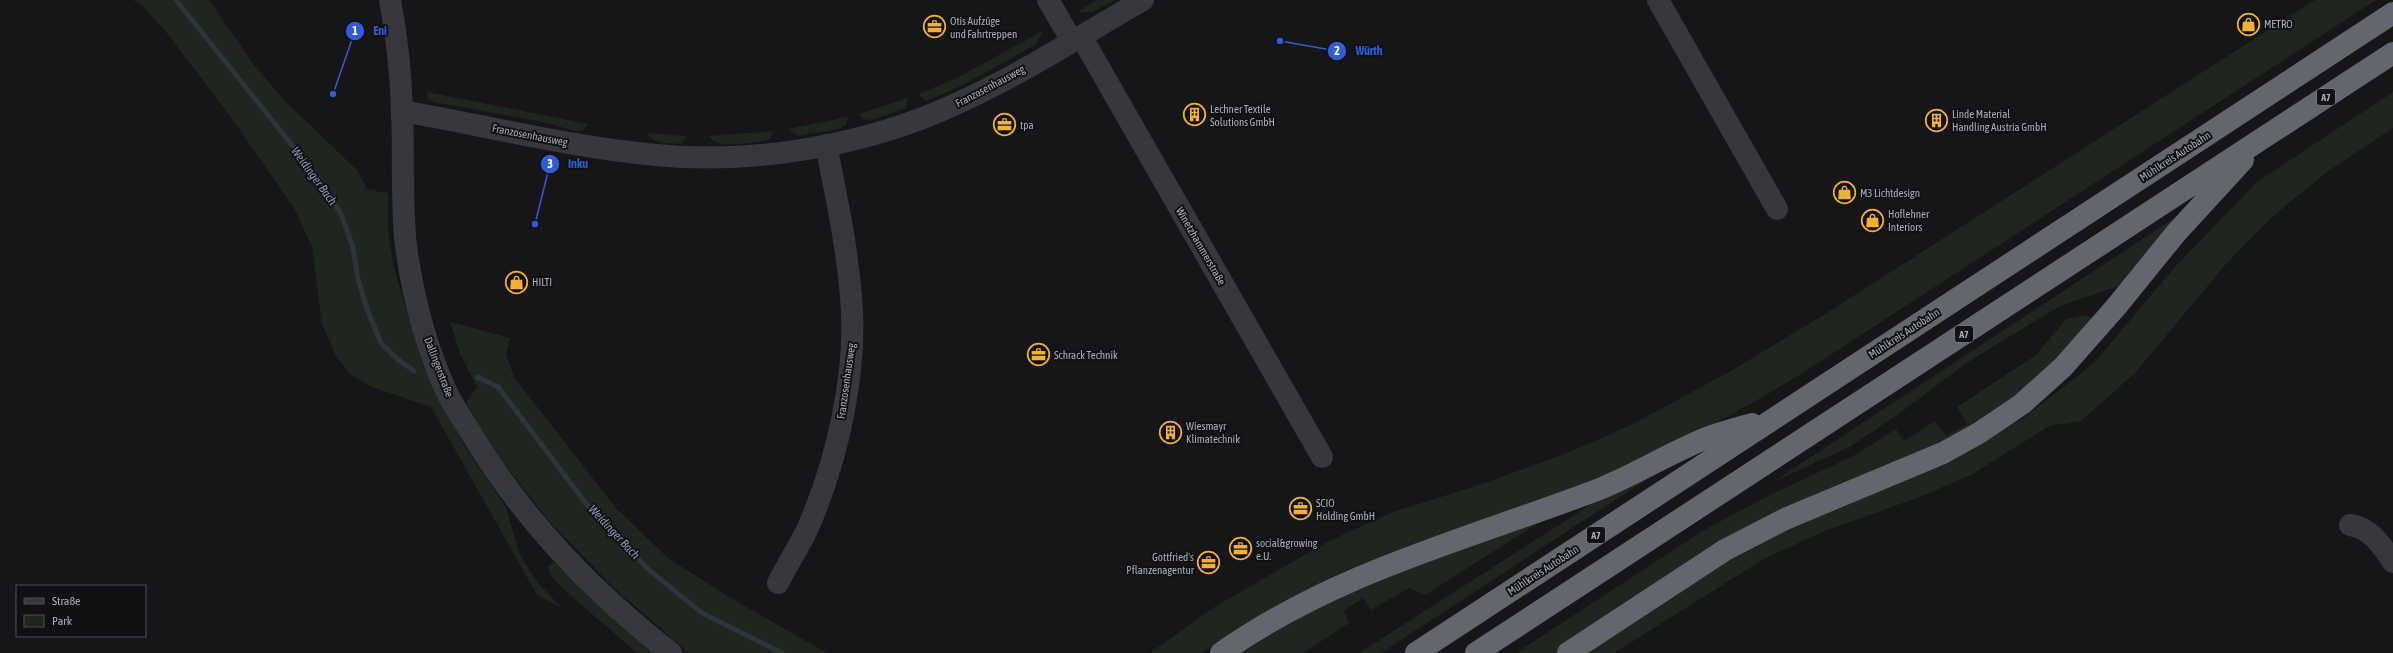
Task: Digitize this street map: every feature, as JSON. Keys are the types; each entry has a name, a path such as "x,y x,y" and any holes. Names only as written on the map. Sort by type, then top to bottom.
{"highway":[{"name":"Mühlkreis Autobahn","path":"1416,653 2393,13"},
{"name":"A7","path":"1476,653 2393,53"},
{"path":"1568,653 1725,550 1785,519 1943,453 1979,433 2022,404 2063,367 2116,307 2176,233 2216,191 2260,140"},
{"path":"1220,653 1272,620 1337,586 1397,561 1598,490 1709,437 1776,417"}],"street":[{"name":"Dallingerstraße","path":"390,0 396,31 402,111 402,182 410,266 430,350 450,398 493,469 529,515 604,594 671,653"},
{"name":"Winetzhammerstraße","path":"1048,0 1076,38 1322,457"},
{"name":"Franzosenhausweg","path":"402,111 586,146 658,156 748,156 826,144 891,128 953,105 1143,0"},
{"path":"1658,0 1777,209"},
{"name":"Franzosenhausweg","path":"778,583 807,530 828,469 842,417 849,373 852,336 852,297 836,190 826,144"},
{"path":"2350,525 2370,533 2393,562"}],"green space":[{"path":"133,0 209,0 254,65 287,103 356,169 368,190 388,193 388,231 394,268 423,366 465,447 506,507 519,553 538,583 562,608 537,595 431,407 369,386 348,372 335,354 322,324 312,247 294,208 230,116 166,32 142,5"},
{"path":"1097,0 1115,0 1093,12 1077,12"},
{"path":"2315,0 2376,0 1801,374 1749,405 1693,435 1622,468 1564,492 1418,542 1349,569 1296,595 1201,653 1150,653 1216,606 1329,541 1393,512 1482,484 1567,453 1631,425 1731,371 1833,309"},
{"path":"1044,30 1036,44 961,86 926,101 918,94 957,78"},
{"path":"427,92 588,124 584,130 575,131 547,123 434,102 428,99"},
{"path":"2393,92 2393,128 2327,172 2272,217 2226,264 2135,373 2081,421 2049,426 1971,475 1917,498 1822,532 1764,559 1614,653 1584,653 1756,543 1972,448 2025,417 2095,362 2173,269 2257,182"},
{"path":"908,98 906,108 874,119 864,120 859,114"},
{"path":"848,117 846,125 839,129 798,136 788,129"},
{"path":"773,131 770,139 765,141 735,144 719,143 713,141 708,136"},
{"path":"646,133 686,136 681,144 657,141 649,137"},
{"path":"2182,213 2122,285 2060,306 1968,362 1900,413 1851,446 1771,483"},
{"path":"2086,315 2097,319 2038,381 1955,438 1661,582 1555,653 1516,653 1704,530 1770,495 1855,455 1896,429 1904,441 1935,421 1946,436 1967,424 1957,407 2036,355 2066,319"},
{"path":"450,322 510,338 506,354 514,377 616,508 668,558 734,600 827,653 689,653 614,588 550,522 500,458 466,403 477,387 461,356"},
{"path":"1652,476 1381,653 1359,653 1604,496"},
{"path":"1551,515 1425,595 1409,588 1371,610 1363,598 1344,611 1349,623 1303,653 1233,653 1352,587"},
{"path":"554,562 653,653 637,653 561,587 551,576 548,567"}],"waterway":[{"name":"Weidinger Bach","path":"176,0 320,180 342,216 353,248 358,279 367,309 381,343 396,358 414,371"},
{"name":"Weidinger Bach","path":"477,377 498,387 588,506 649,570 702,613 782,653"}],"place":[{"name":"METRO","path":"2249,24"},
{"name":"Otis Aufzüge und Fahrtreppen","path":"934,27"},
{"name":"Würth","path":"1280,41"},
{"name":"Eni","path":"333,94"},
{"name":"Lechner Textile Solutions GmbH","path":"1195,115"},
{"name":"Linde Material Handling Austria GmbH","path":"1937,120"},
{"name":"tpa","path":"1005,125"},
{"name":"M3 Lichtdesign","path":"1844,193"},
{"name":"Hoflehner Interiors","path":"1872,220"},
{"name":"Inku","path":"535,224"},
{"name":"HILTI","path":"516,282"},
{"name":"Schrack Technik","path":"1038,355"},
{"name":"Wiesmayr Klimatechnik","path":"1171,432"},
{"name":"SCIO Holding GmbH","path":"1301,509"},
{"name":"social&growing e.U.","path":"1240,549"},
{"name":"Gottfried's Pflanzenagentur","path":"1209,563"}]}
